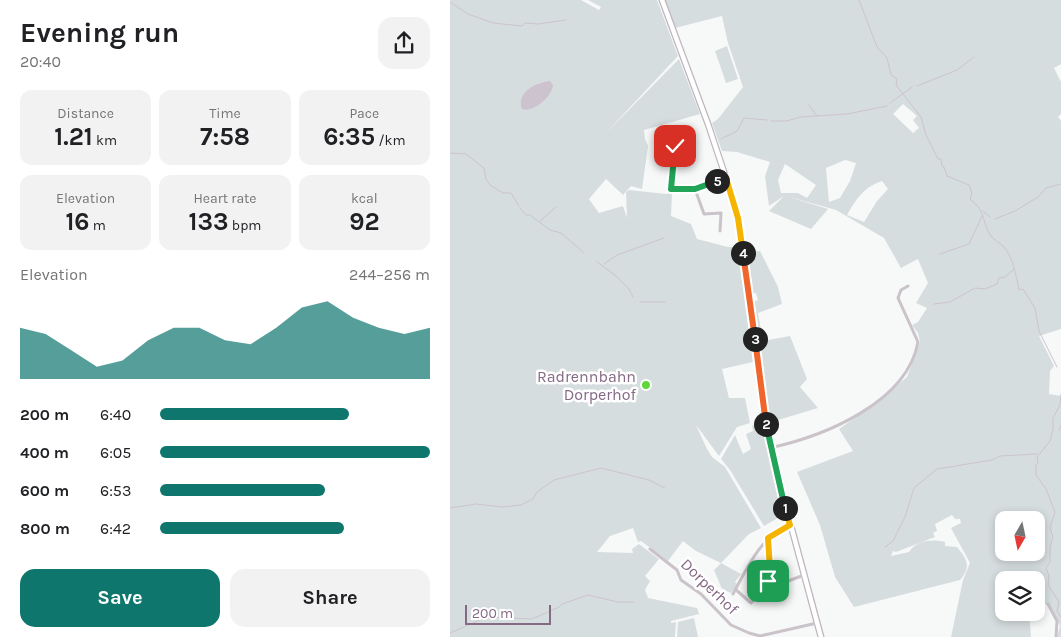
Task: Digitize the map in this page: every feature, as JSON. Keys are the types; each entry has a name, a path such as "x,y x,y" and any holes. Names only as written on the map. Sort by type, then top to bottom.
{"main road":[{"path":"662,0 740,222 770,448 821,637"}],"street":[{"path":"661,134 660,144 675,146 687,143 682,128"},
{"path":"675,146 671,189 695,189 726,178"},
{"path":"695,189 704,214 721,213 720,231"},
{"path":"770,448 837,428 899,383 916,352 917,337 898,298 901,290 908,286"},
{"path":"733,594 747,566 768,538 790,525"},
{"path":"735,589 751,603 765,586 770,574 768,538"},
{"name":"Dorperhof","path":"650,550 677,570 681,580 701,594 731,625 756,636 784,632 817,623"},
{"path":"782,591 778,585 804,575"},
{"path":"1048,604 1057,622 1056,637"},
{"path":"784,632 788,637"}],"shaded area":[{"path":"450,0 581,0 599,10 601,7 588,0 657,0 678,56 605,134 679,59 700,114 644,130 648,146 642,189 631,186 623,195 606,179 589,199 599,213 623,206 627,218 626,192 629,190 666,194 672,192 671,216 691,224 697,239 728,247 738,247 753,362 722,369 729,398 745,398 750,423 737,427 719,456 696,425 712,457 725,467 761,528 749,534 721,563 696,551 683,541 668,561 641,541 638,542 633,528 610,536 597,552 633,553 632,549 639,544 659,559 645,576 650,581 645,590 648,598 697,608 699,614 671,621 671,623 676,622 675,637 450,637"},
{"path":"664,0 1061,0 1061,64 1054,68 1061,82 1061,114 1058,117 1061,121 1061,329 1039,336 1054,366 1050,371 1049,394 1061,396 1061,637 1057,637 1060,626 1049,603 1045,605 1045,571 995,571 995,621 1030,621 1031,637 951,637 963,580 970,563 951,528 961,523 960,519 955,519 952,515 935,524 937,531 933,533 935,537 896,552 893,551 891,556 909,552 916,545 926,541 945,542 945,546 957,547 966,560 966,571 960,580 854,607 835,577 820,525 797,472 853,451 839,429 869,408 907,377 920,342 918,333 912,325 918,322 927,308 916,303 928,283 918,259 901,268 884,238 836,210 786,196 828,209 811,229 769,211 784,196 769,206 765,176 770,162 737,152 722,151 712,123 718,119 743,87 728,43 722,16 675,28","holes":["903,104 917,116 913,120 919,128 913,133 893,114","845,160 856,163 850,181 840,198 829,202 826,168","785,164 816,185 807,198 798,193 781,193 778,180","882,181 888,189 877,201 864,222 847,215 858,198 870,186"]},
{"path":"727,46 738,79 726,83 715,51"},
{"path":"550,81 553,85 552,90 546,99 531,109 522,109 522,98 529,89 540,83"},
{"path":"760,251 778,287 782,304 758,313 763,341 790,336 807,379 800,387 818,408 768,423 752,302 758,300 756,293 750,294 745,252"},
{"path":"752,425 763,430 783,515 764,526 730,470 721,459 735,435 743,454 751,449 746,434 753,431"},
{"path":"721,563 741,574 735,582 737,584 731,593 722,589 714,570"},
{"path":"694,618 698,637 677,637 678,622"}],"waterway":[{"path":"859,0 877,47 887,58 891,75 897,79 896,85 921,117 926,135 938,159 941,159 947,176 969,185 972,193 970,199 982,213 991,236 1003,246 1009,255 1014,266 1019,290 1023,289 1035,308 1039,331 1057,367"},
{"path":"450,2 468,14 493,23 522,26 525,23 538,24 566,20"},
{"path":"917,86 957,70 974,57"},
{"path":"890,103 912,87"},
{"path":"809,105 817,116"},
{"path":"771,121 847,114 887,106"},
{"path":"721,139 737,131 744,118 767,120"},
{"path":"450,153 466,154 484,168 486,179 490,185 503,193 511,193 519,206"},
{"path":"995,219 1015,211 1038,197 1046,188 1061,184"},
{"path":"540,221 556,207"},
{"path":"520,208 526,215 530,215 550,230 561,233 584,253"},
{"path":"983,211 990,217"},
{"path":"940,254 969,244 982,216"},
{"path":"604,264 617,255 664,238"},
{"path":"597,262 616,276 629,289 633,297"},
{"path":"934,304 950,302 975,288 985,289 997,284 999,278 1005,277 1014,269"},
{"path":"640,302 665,302"},
{"path":"1061,394 1060,405 1053,418 1050,441 1037,457 1038,463 1036,465 1036,475 1046,489 1055,512 1050,528 1053,537 1050,547 1050,562 1046,568 1049,576 1048,585 1059,602 1057,611 1061,617"},
{"path":"1059,430 1061,425"},
{"path":"885,547 893,541 905,517 914,488 937,469 992,460 1000,456 1037,454"},
{"path":"450,508 476,504 502,507 521,505 533,499 537,492 554,480 601,468 649,480 665,488"},
{"path":"450,633 487,617 532,619 562,604 588,595 618,602 634,602"}],"place":[{"name":"Radrennbahn Dorperhof","path":"646,385"}],"route":[{"path":"675,146 671,189 695,189 726,178 737,211 767,430 776,475 790,525 768,538 770,574 768,581"}]}
